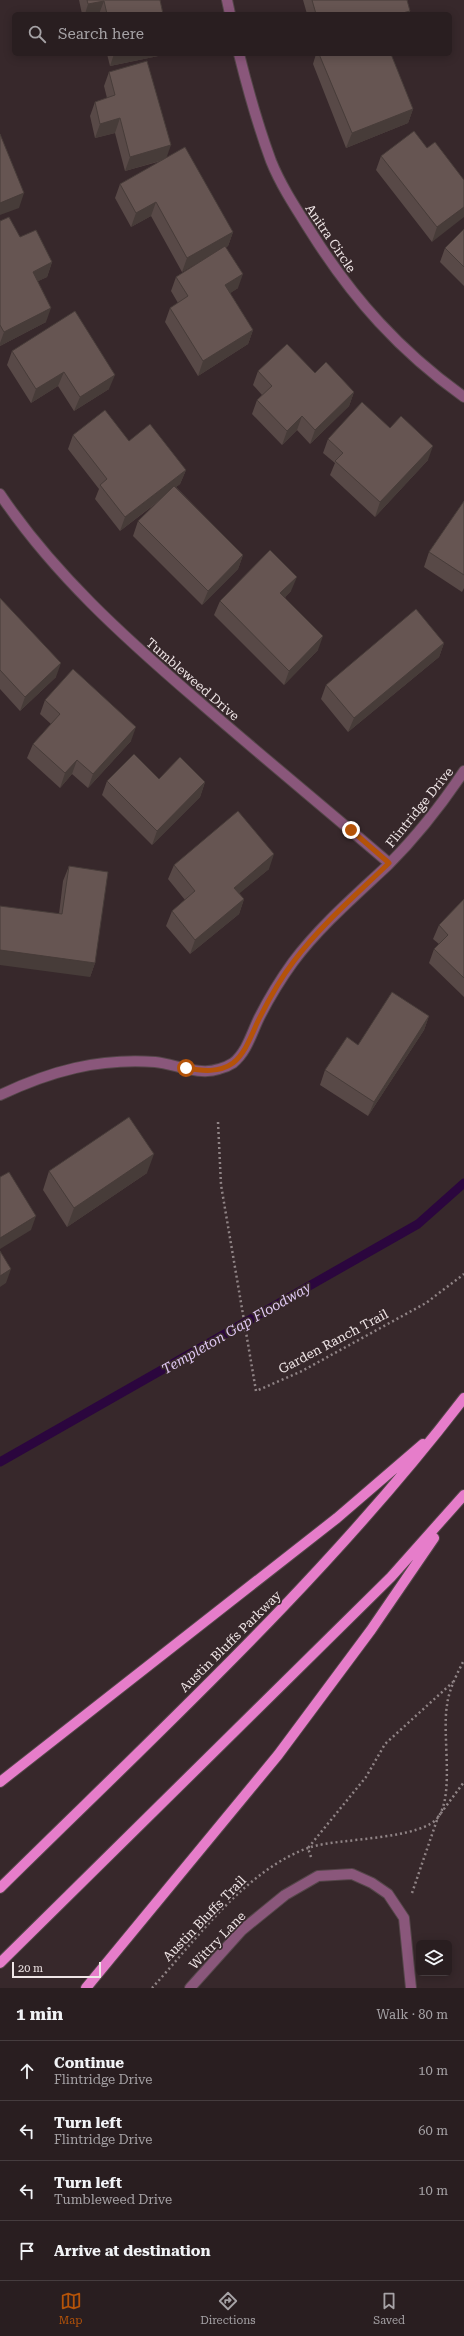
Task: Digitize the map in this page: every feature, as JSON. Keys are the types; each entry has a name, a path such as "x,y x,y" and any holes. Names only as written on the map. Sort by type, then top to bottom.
{"main road":[{"name":"Austin Bluffs Parkway","path":"0,1888 254,1636 337,1550 401,1478 464,1398"},
{"path":"0,1782 337,1518 442,1426"},
{"path":"86,1988 278,1755 372,1630 464,1495"},
{"path":"0,1963 391,1577 455,1507"}],"street":[{"path":"227,0 230,12"},
{"name":"Anitra Circle","path":"240,56 254,112 272,162 296,209 328,258 355,296 394,339 431,373 464,397"},
{"name":"Tumbleweed Drive","path":"0,494 41,549 87,600 137,648 389,863"},
{"name":"Flintridge Drive","path":"0,1095 34,1079 81,1066 117,1062 156,1062 205,1071 218,1070 233,1063 244,1051 273,993 294,961 319,931 389,863 421,828 464,771"},
{"name":"Wittry Lane","path":"190,1988 242,1930 285,1896 318,1876 352,1874 372,1883 388,1894 404,1918"},
{"path":"404,1918 411,1988"}],"path":[{"name":"Garden Ranch Trail","path":"218,1122 221,1185 256,1391 302,1371 426,1303 464,1274"},
{"path":"404,1918 445,1799 446,1705 453,1682 464,1660"},
{"path":"308,1848 366,1777 385,1744 453,1682"},
{"path":"438,1817 464,1782"},
{"name":"Austin Bluffs Trail","path":"152,1988 241,1891 292,1854 321,1844 400,1834 422,1829 438,1817"}],"building":[{"path":"87,0 160,0 163,12 107,12 104,1 88,4"},
{"path":"312,0 407,0 410,11 406,12 315,12"},
{"path":"320,56 392,56 413,109 352,133"},
{"path":"147,61 171,145 130,157 120,118 100,124 95,102 115,95 109,72"},
{"path":"414,131 427,148 435,142 464,180 464,207 437,227 381,156"},
{"path":"0,134 24,193 0,203"},
{"path":"185,147 233,232 187,258 156,202 136,213 120,184"},
{"path":"9,217 20,237 36,230 52,262 33,272 51,308 4,332 0,325 0,221"},
{"path":"464,229 464,267 445,248"},
{"path":"225,246 243,274 225,285 253,330 203,361 170,308 188,296 176,277"},
{"path":"75,311 115,375 80,397 64,372 36,389 12,351"},
{"path":"287,344 315,373 326,362 354,392 315,430 302,416 287,431 257,400 272,386 258,371"},
{"path":"362,402 390,428 401,416 433,446 380,502 335,461 343,453 328,439"},
{"path":"105,410 129,441 150,424 186,470 125,517 100,485 107,479 73,435"},
{"path":"174,486 243,555 208,591 138,521"},
{"path":"464,501 464,575 429,552"},
{"path":"270,550 297,577 280,593 323,636 289,671 220,601"},
{"path":"0,598 61,663 25,697 0,670"},
{"path":"416,609 444,643 354,718 326,685"},
{"path":"73,669 136,727 93,774 77,760 65,773 33,744 60,714 45,700"},
{"path":"134,754 159,779 180,757 205,782 157,831 107,781"},
{"path":"238,811 274,854 234,888 244,899 195,940 172,911 195,891 174,865"},
{"path":"69,866 108,872 95,963 0,950 0,906 62,914"},
{"path":"464,899 464,978 434,949 448,935 439,925"},
{"path":"392,992 429,1016 374,1102 325,1070 347,1037 358,1045"},
{"path":"129,1117 154,1154 74,1208 49,1171"},
{"path":"9,1172 36,1216 0,1238 0,1177"},
{"path":"0,1251 11,1269 0,1276"}],"waterway":[{"name":"Templeton Gap Floodway","path":"0,1462 418,1224 464,1183"}],"route":[{"path":"186,1068 205,1071 218,1070 233,1063 244,1051 276,987 294,961 319,931 389,863 351,830"}]}
